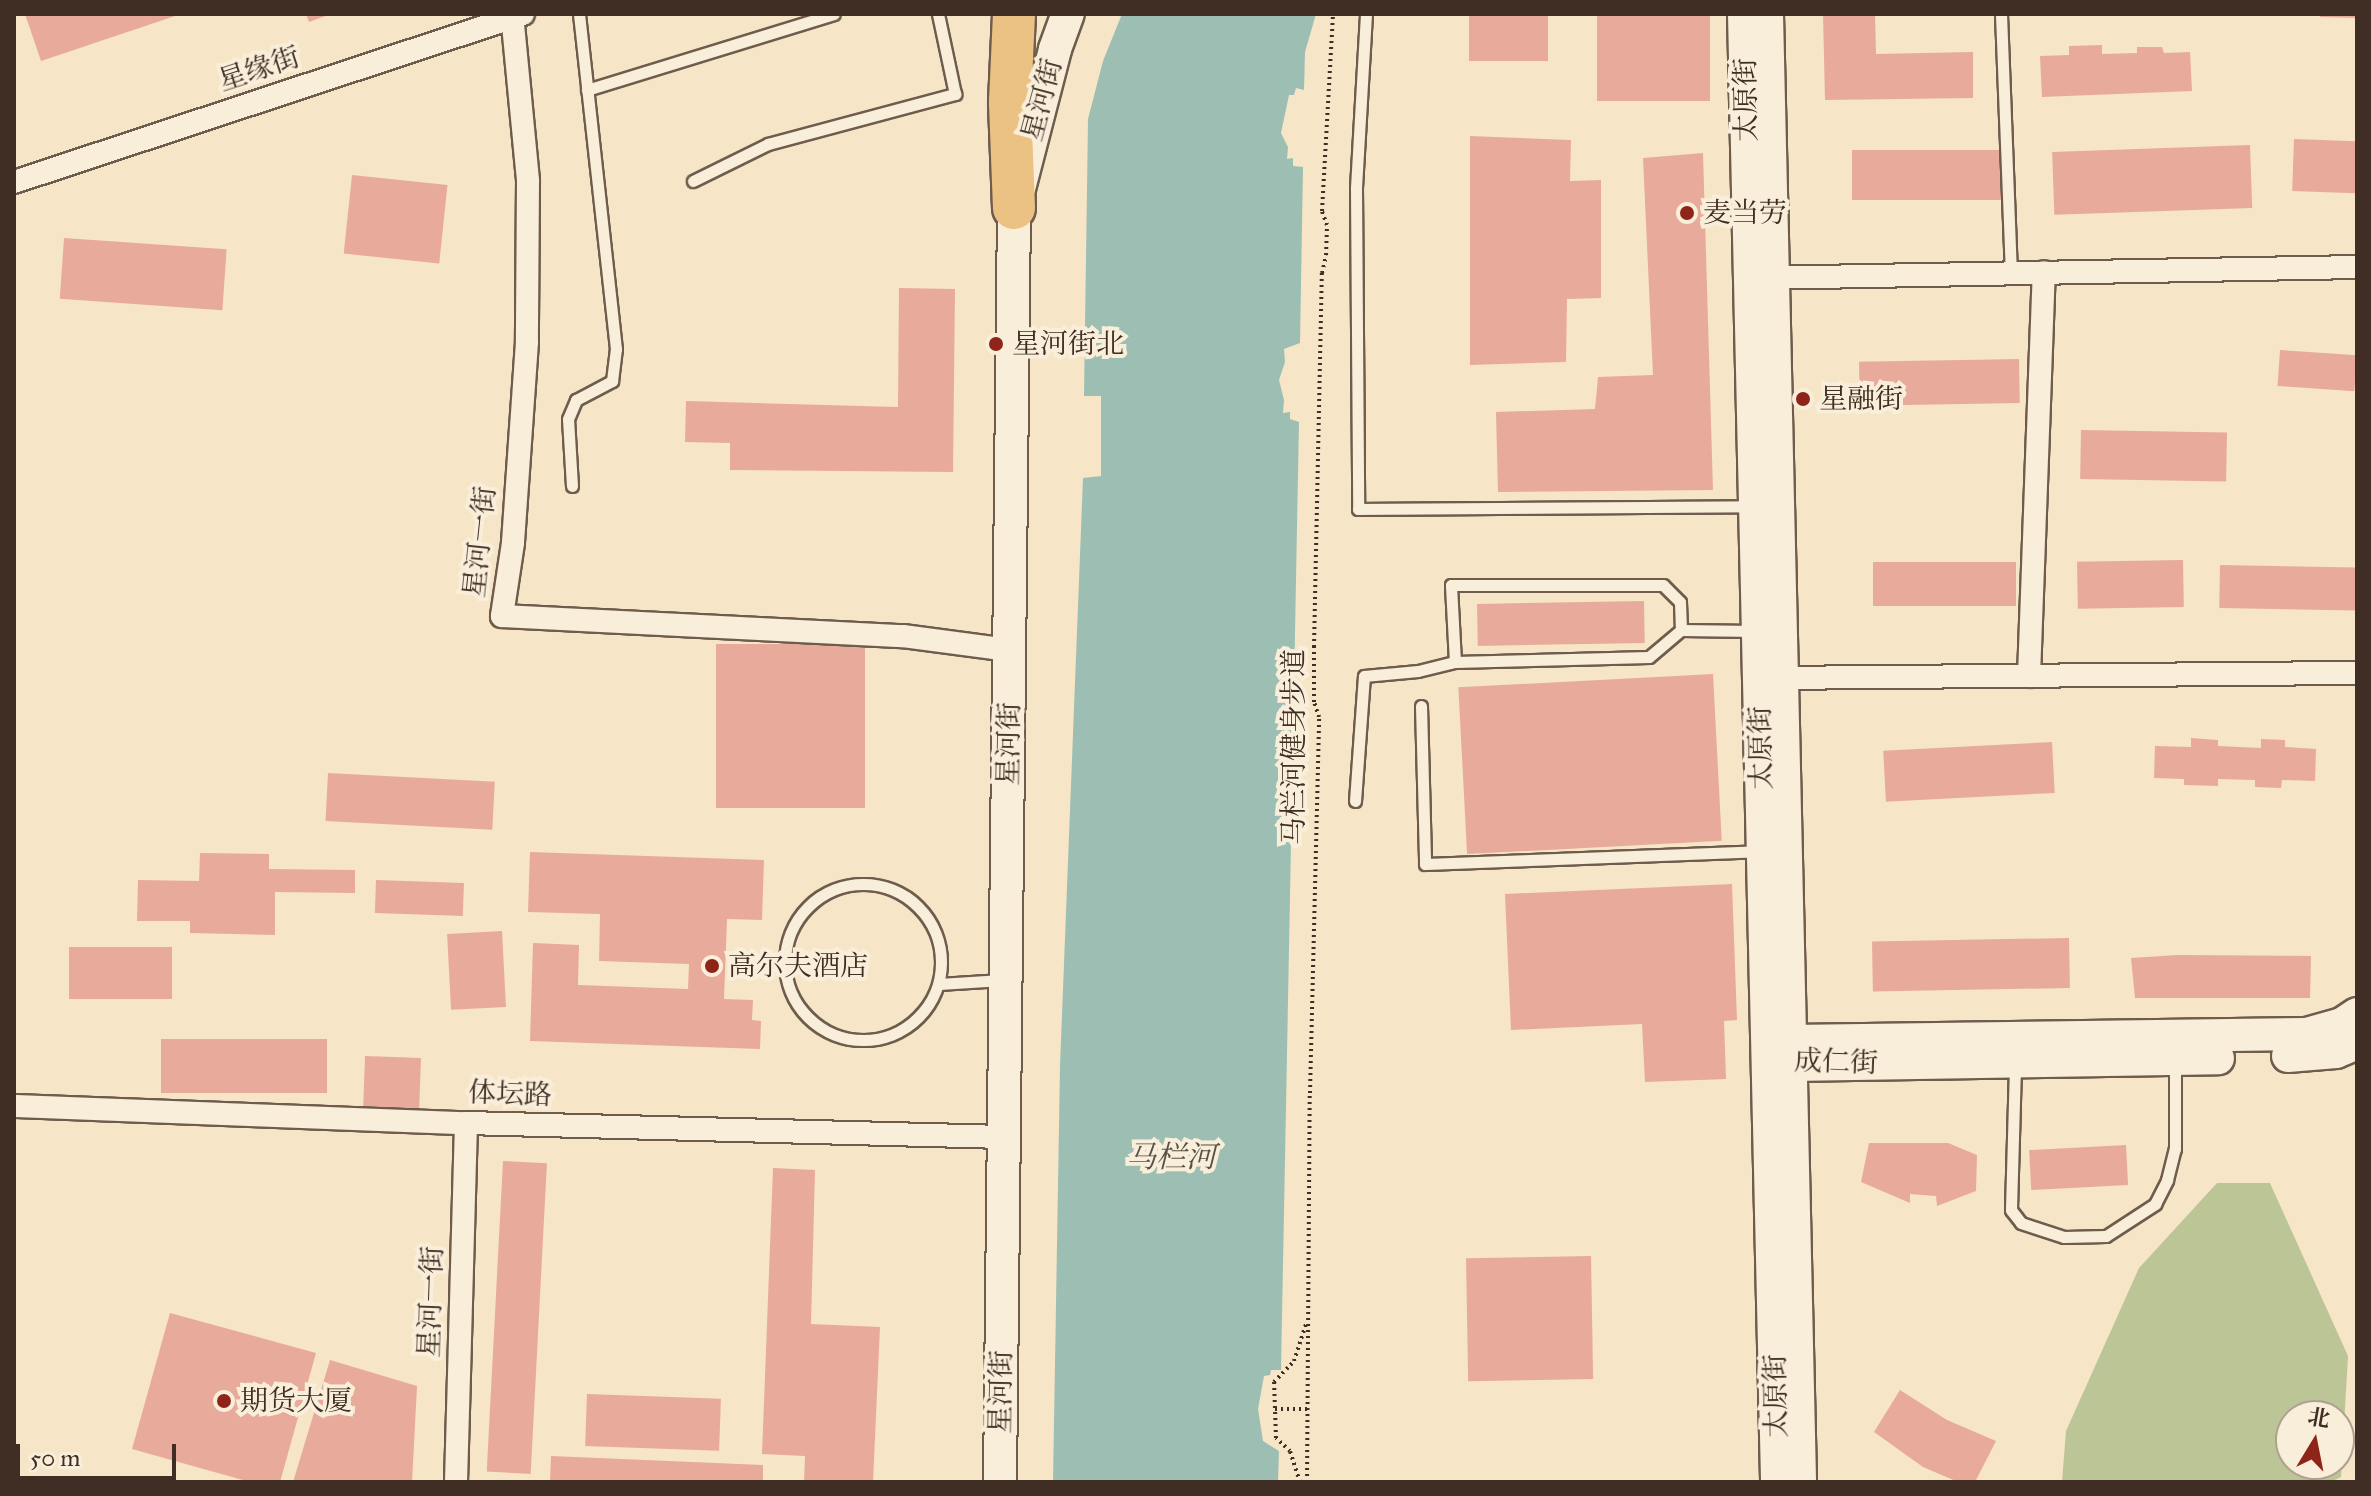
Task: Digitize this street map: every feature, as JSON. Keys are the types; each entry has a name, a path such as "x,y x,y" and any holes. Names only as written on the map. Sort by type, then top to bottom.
{"highway":[{"path":"1014,14 1010,102 1014,208"}],"main road":[{"name":"星河街","path":"1000,1482 1014,208 1055,49 1068,14"},
{"name":"太原街","path":"1744,14 1761,278 1774,851 1800,1482"},
{"name":"太原街","path":"1761,278 1767,14"},
{"name":"成仁街","path":"1783,1053 2015,1061 2307,1034 2342,1024 2357,1014"},
{"name":"成仁街","path":"1783,1053 2175,1047 2310,1056 2336,1052 2357,1043"},
{"name":"太原街","path":"1777,1482 1783,1053"}],"street":[{"name":"星缘街","path":"14,182 516,15"},
{"name":"星河一街","path":"516,15 528,181 527,342 513,543 502,616 903,636 1010,650"},
{"path":"1761,278 2357,267"},
{"path":"2029,676 2044,272"},
{"path":"1770,678 2357,673"},
{"name":"体坛路","path":"14,1106 466,1123 1005,1137"},
{"name":"星河一街","path":"456,1482 466,1123"}],"lane":[{"path":"572,486 568,419 576,400 612,381 616,349 579,14"},
{"path":"587,90 834,14"},
{"path":"693,181 768,144 955,94 938,14"},
{"path":"1366,14 1356,188 1358,509 1767,505"},
{"path":"2001,14 2011,273"},
{"path":"1455,662 1451,585 1663,585 1680,602 1681,630"},
{"path":"1355,801 1364,676 1418,671 1455,662 1649,657 1681,630 1769,631"},
{"path":"1421,706 1425,864 1774,851"},
{"path":"853,884 879,885 903,894 923,911 939,946 939,984 928,1007 909,1025 886,1037 860,1040 835,1035 812,1022 795,1002 786,978 785,952 792,928 807,906 828,892 853,884"},
{"path":"939,984 1005,979"},
{"path":"2015,1061 2011,1210 2021,1223 2064,1237 2106,1236 2155,1204 2167,1180 2175,1149 2175,1047"}],"path":[{"name":"马栏河健身步道","path":"1307,1482 1314,838 1319,717 1314,702 1315,631 1322,273 1327,240 1322,211 1333,14"},
{"path":"1300,1482 1290,1451 1276,1438 1274,1382 1294,1361 1308,1317"},
{"path":"1275,1409 1308,1409"}],"green space":[{"path":"2217,1183 2270,1183 2348,1356 2345,1400 2275,1400 2275,1480 2335,1480 2062,1482 2066,1431 2139,1268"}],"water":[{"name":"马栏河","path":"1122,14 1316,14 1305,52 1304,90 1296,88 1294,95 1289,95 1281,133 1288,147 1287,159 1293,158 1293,166 1303,167 1300,343 1284,349 1285,362 1279,380 1284,400 1283,413 1290,412 1290,419 1299,422 1281,1370 1271,1370 1270,1375 1264,1376 1258,1409 1263,1441 1279,1451 1278,1482 1053,1482 1060,1066 1083,478 1101,476 1101,396 1084,396 1088,119 1103,61"}],"building":[{"path":"25,14 178,14 178,15 41,61"},
{"path":"306,14 331,14 309,22"},
{"path":"1469,14 1548,14 1548,61 1469,61"},
{"path":"1597,14 1710,14 1710,101 1597,101"},
{"path":"1823,14 1875,14 1876,54 1973,52 1973,98 1825,100"},
{"path":"2320,14 2357,14 2357,18 2320,17"},
{"path":"2102,45 2102,54 2137,53 2137,47 2162,47 2164,53 2190,52 2192,91 2042,97 2040,56 2069,55 2069,46"},
{"path":"1470,136 1571,140 1570,181 1601,180 1601,298 1567,299 1566,362 1470,365"},
{"path":"2294,139 2357,141 2355,193 2292,191"},
{"path":"2250,145 2252,208 2054,215 2052,152"},
{"path":"1852,150 2001,150 2001,200 1852,200"},
{"path":"1703,153 1713,490 1498,492 1496,412 1595,409 1598,377 1653,375 1643,158"},
{"path":"352,175 447,185 439,264 344,254"},
{"path":"64,238 227,249 222,310 60,299"},
{"path":"899,288 955,289 953,472 730,470 730,443 685,442 686,401 898,407"},
{"path":"2280,350 2357,355 2354,391 2277,386"},
{"path":"2019,359 2020,403 1860,406 1859,362"},
{"path":"2081,430 2227,433 2226,482 2080,479"},
{"path":"2183,560 2184,607 2078,609 2077,562"},
{"path":"1873,562 2016,562 2016,606 1873,606"},
{"path":"2220,565 2357,567 2356,610 2219,608"},
{"path":"1644,601 1645,643 1478,646 1477,604"},
{"path":"716,644 865,644 865,808 716,808"},
{"path":"1713,674 1722,841 1467,854 1458,687"},
{"path":"2191,738 2218,740 2218,746 2261,748 2261,739 2285,740 2285,747 2316,749 2315,781 2282,780 2281,788 2255,787 2255,780 2218,779 2218,786 2184,785 2184,779 2154,778 2155,746 2191,747"},
{"path":"2052,742 2055,793 1886,802 1883,751"},
{"path":"328,773 495,782 492,830 325,821"},
{"path":"530,852 764,860 762,920 727,919 724,999 753,1000 752,1020 761,1021 760,1049 530,1041 533,943 579,945 578,985 688,989 689,964 599,961 600,914 528,912"},
{"path":"200,853 269,854 269,869 355,870 355,893 275,892 275,935 190,933 190,921 137,921 138,880 199,881"},
{"path":"376,880 464,883 463,916 375,913"},
{"path":"1732,884 1737,1020 1724,1021 1726,1079 1645,1082 1642,1024 1511,1030 1505,894"},
{"path":"502,931 506,1007 451,1010 447,934"},
{"path":"2069,938 2070,988 1873,991 1872,941"},
{"path":"69,947 172,947 172,999 69,999"},
{"path":"2177,955 2311,956 2310,998 2135,998 2131,958"},
{"path":"161,1039 327,1039 327,1093 161,1093"},
{"path":"365,1056 421,1058 419,1113 363,1111"},
{"path":"1869,1143 1948,1143 1977,1155 1976,1191 1937,1206 1936,1196 1910,1194 1910,1203 1861,1182"},
{"path":"2126,1145 2128,1185 2031,1190 2029,1150"},
{"path":"503,1161 547,1163 531,1474 487,1472"},
{"path":"773,1168 815,1170 811,1324 880,1327 873,1482 804,1482 805,1456 762,1454"},
{"path":"1591,1256 1593,1379 1468,1381 1466,1258"},
{"name":"期货大厦","path":"170,1313 316,1353 280,1482 250,1482 132,1449"},
{"path":"330,1360 417,1386 412,1482 293,1482"},
{"path":"1900,1390 1947,1420 1996,1441 1975,1482 1958,1482 1923,1467 1874,1432"},
{"path":"587,1394 721,1399 719,1451 585,1446"},
{"path":"551,1456 763,1465 763,1482 550,1482"}],"place":[{"name":"麦当劳","path":"1687,213"},
{"name":"星河街北","path":"996,344"},
{"name":"星融街","path":"1803,399"},
{"name":"高尔夫酒店","path":"712,966"},
{"name":"期货大厦","path":"224,1401"}]}
